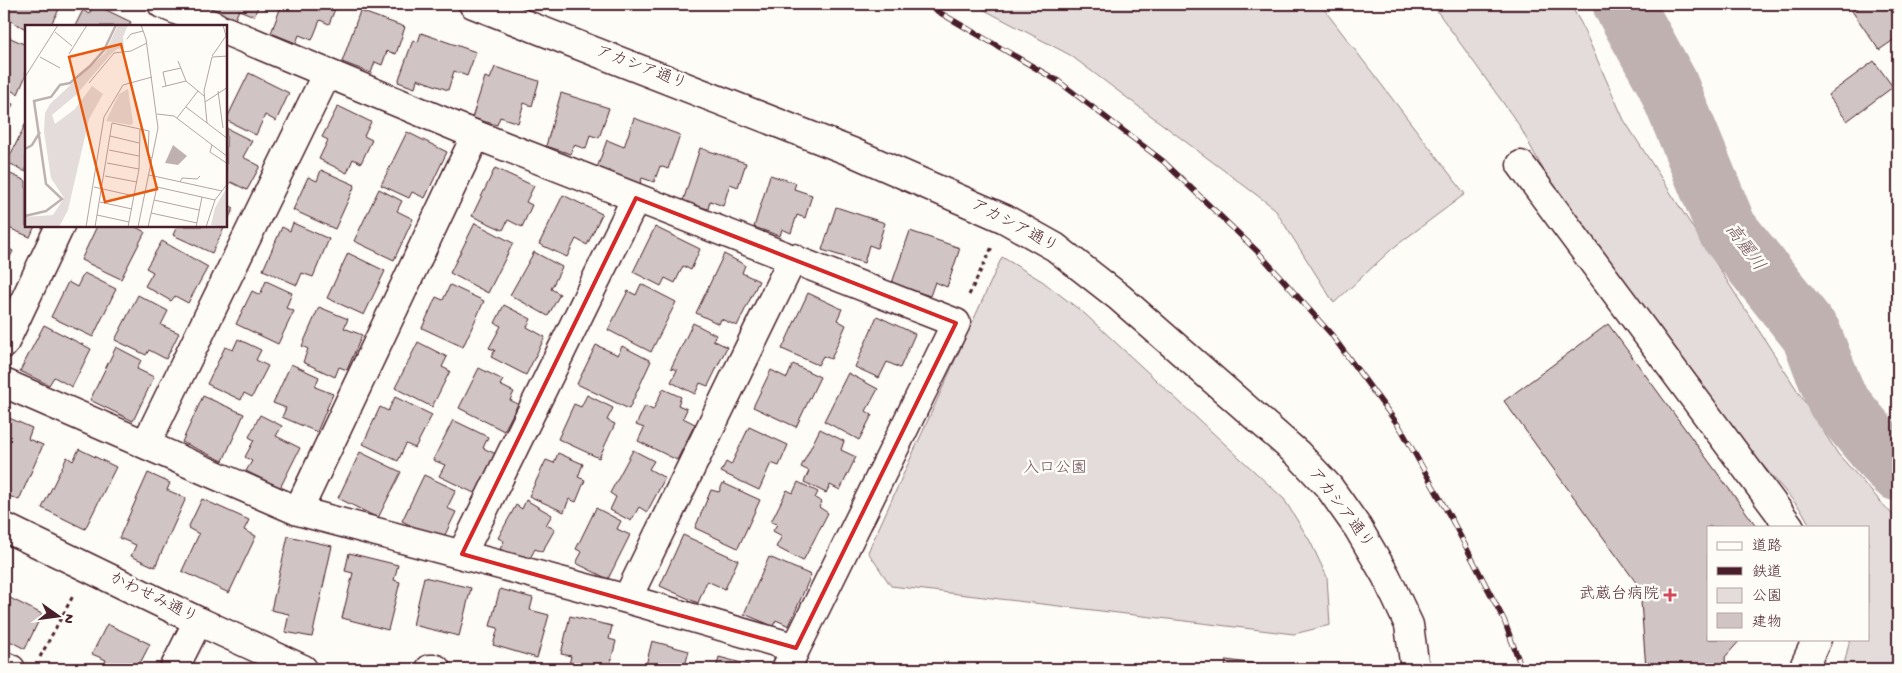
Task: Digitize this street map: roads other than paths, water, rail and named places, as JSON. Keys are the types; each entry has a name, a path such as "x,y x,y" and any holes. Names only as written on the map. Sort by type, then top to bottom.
{"street":[{"name":"アカシア通り","path":"473,4 852,152 1005,219 1055,247 1119,297 1298,454 1328,487 1358,528 1386,576 1409,625 1415,669"},
{"path":"163,10 212,25"},
{"path":"4,383 298,511 627,599 791,659 956,323 636,198 327,74 228,32"},
{"path":"146,444 327,74"},
{"path":"298,511 476,134"},
{"path":"1521,165 1789,526"},
{"path":"462,554 636,198"},
{"path":"4,344 59,228"},
{"path":"627,599 793,258"},
{"name":"かわせみ通り","path":"4,527 198,621 303,669"},
{"path":"174,669 198,621"},
{"path":"1803,669 1817,640"},
{"path":"4,666 11,669"},
{"path":"430,669 436,669"}],"waterway":[{"name":"高麗川","path":"1623,4 1667,83 1727,229 1811,334 1837,400 1898,471"}],"railway":[{"path":"925,4 1058,81 1163,161 1259,253 1331,334 1401,429 1452,520 1504,620 1522,669"}],"place":[{"name":"武蔵台病院","path":"1670,595"}],"park label":[{"name":"入口公園","path":"1055,469"}]}
